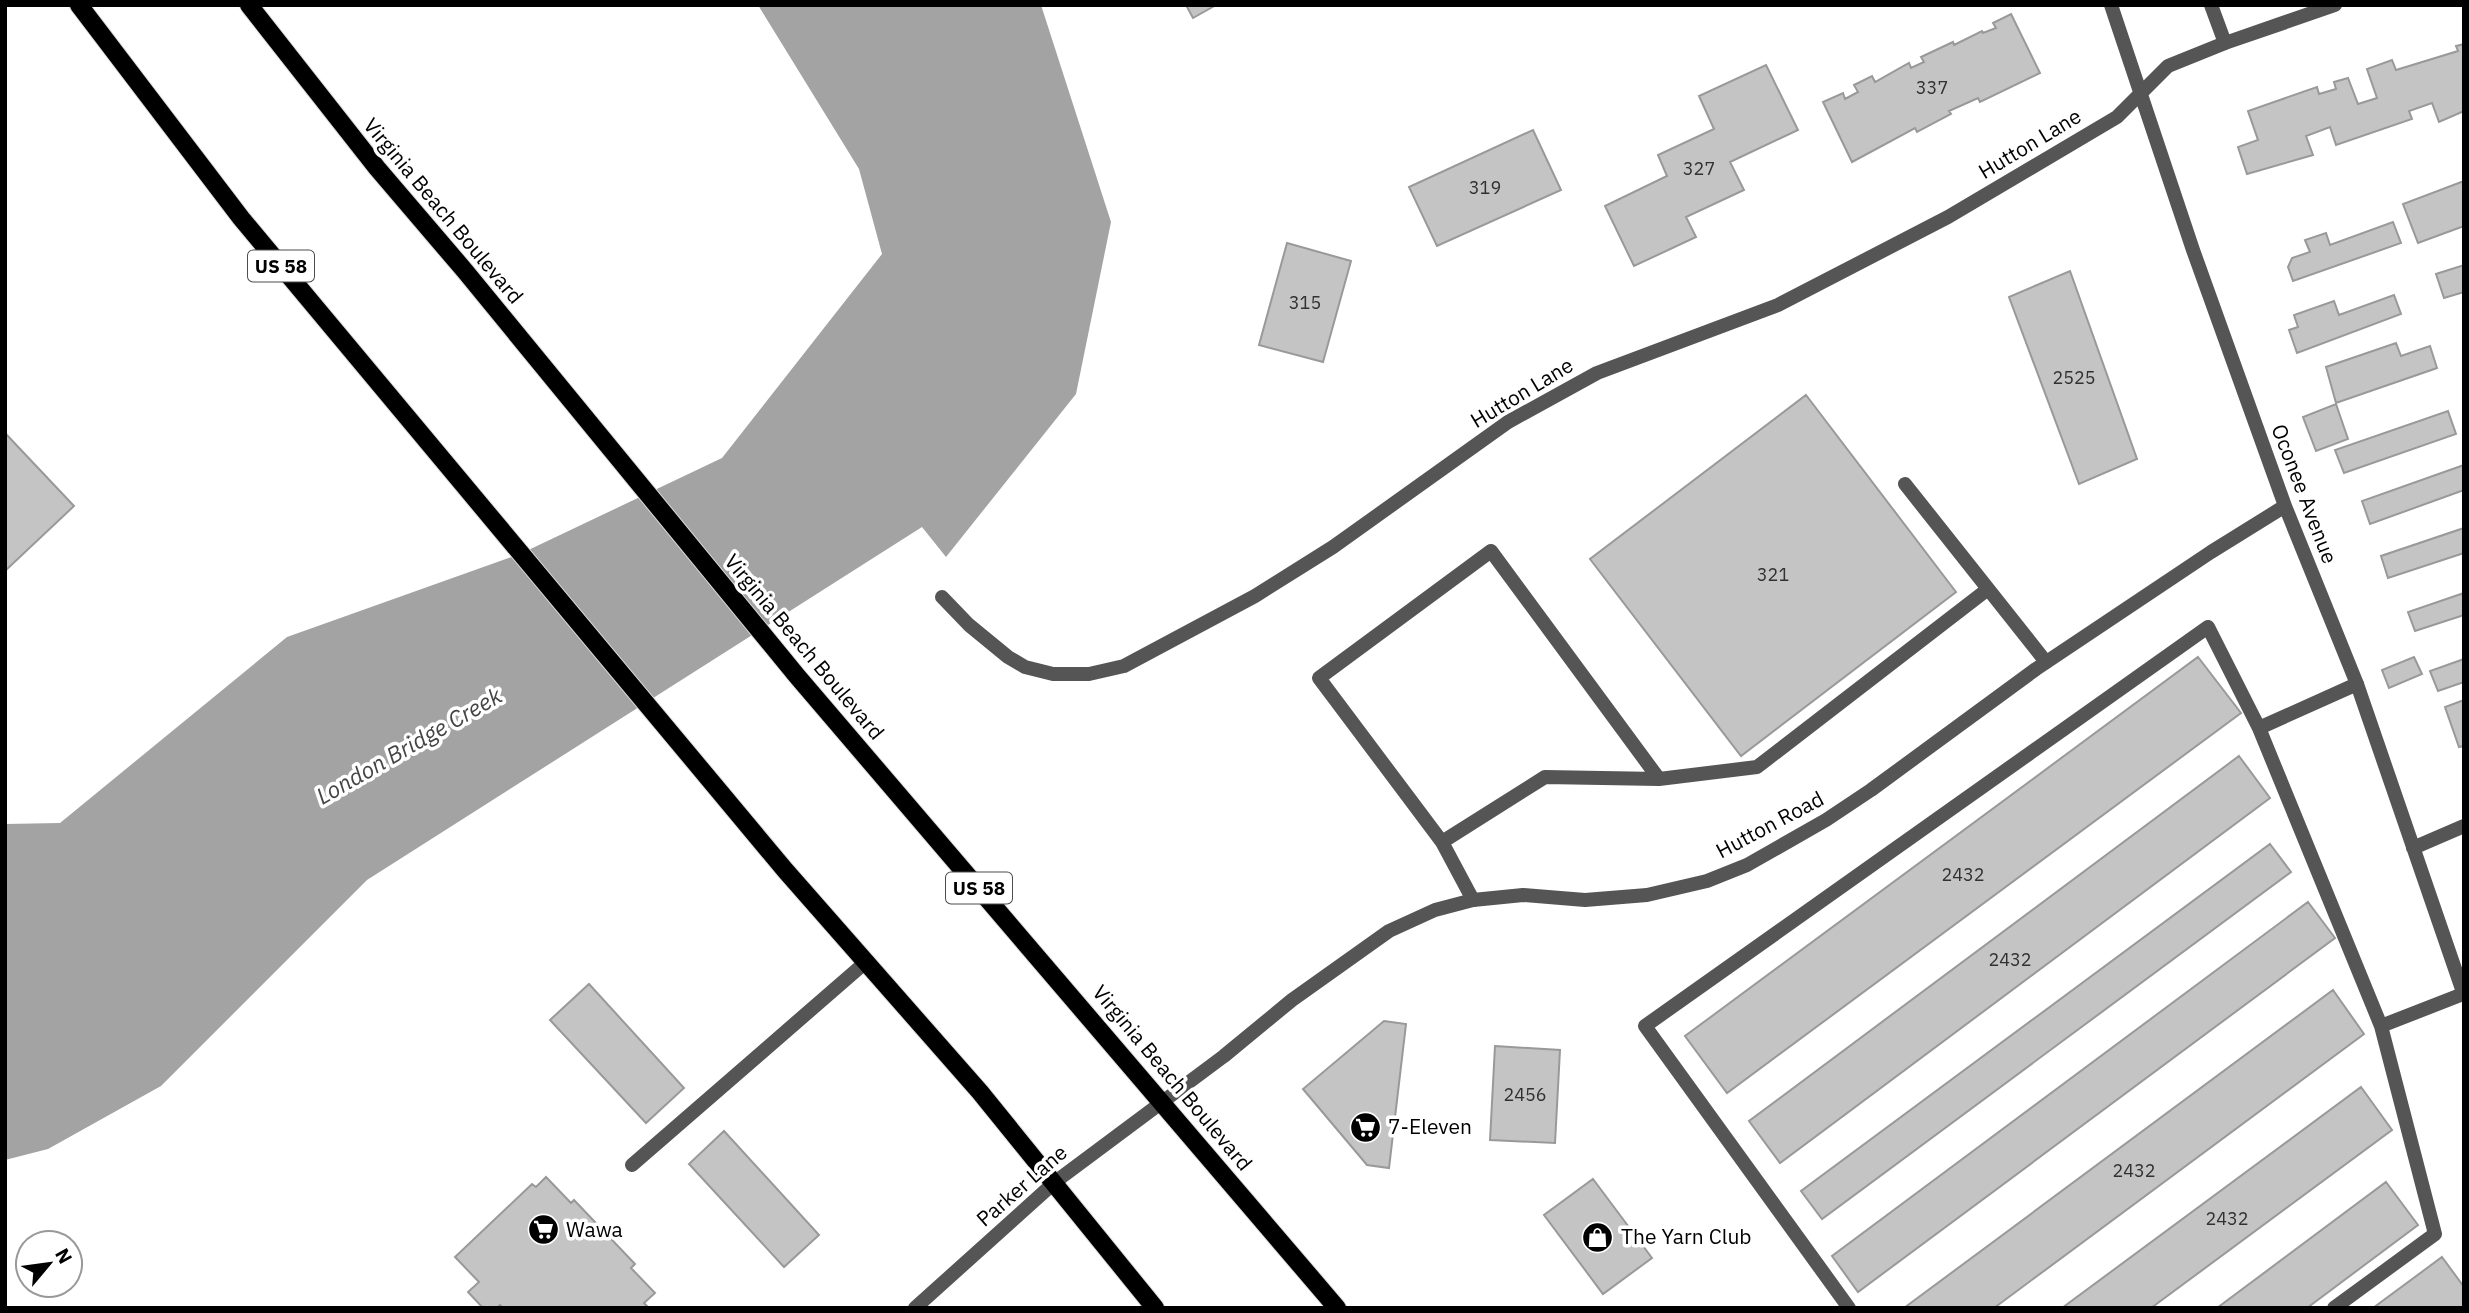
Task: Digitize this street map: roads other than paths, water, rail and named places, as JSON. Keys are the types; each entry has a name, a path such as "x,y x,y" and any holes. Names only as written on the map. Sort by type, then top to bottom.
{"main road":[{"name":"US 58","path":"79,5 241,218 785,870 867,961 1055,1182 1155,1308"},
{"name":"Virginia Beach Boulevard","path":"249,5 353,138 466,271 797,676 1337,1308"}],"street":[{"name":"Oconee Avenue","path":"2111,5 2193,250 2285,506 2357,684 2463,994"},
{"path":"2211,5 2225,43"},
{"name":"Hutton Lane","path":"942,597 969,625 1008,657 1025,667 1053,674 1088,674 1124,666 1255,596 1321,554 1508,422 1597,373 1778,305 1948,217 2117,117 2168,65 2335,5"},
{"path":"1905,484 2046,662"},
{"name":"Hutton Road","path":"1162,1101 1224,1056 1292,1000 1389,931 1435,910 1474,900 1523,895 1584,900 1647,895 1707,881 1747,865 1826,820 1871,790 2046,662 2285,506"},
{"path":"1474,900 1442,842 1319,678 1491,551 1659,779"},
{"path":"1442,842 1545,777 1659,779 1757,767 1988,589"},
{"path":"1849,1308 1645,1026 2208,627 2259,728 2381,1026 2435,1234 2334,1308"},
{"path":"2259,728 2357,684"},
{"path":"2413,848 2464,826"},
{"path":"632,1165 867,961"},
{"path":"2381,1026 2463,994"},
{"name":"Parker Lane","path":"915,1308 1055,1182 1162,1101"}],"water":[{"name":"London Bridge Creek","path":"758,5 1041,5 1111,222 1076,394 946,557 922,527 367,880 161,1086 48,1149 5,1160 5,824 60,823 287,637 520,554 722,458 882,254 859,169"}],"place":[{"name":"7-Eleven","path":"1365,1127"},
{"name":"Wawa","path":"543,1230"},
{"name":"The Yarn Club","path":"1598,1237"}]}
